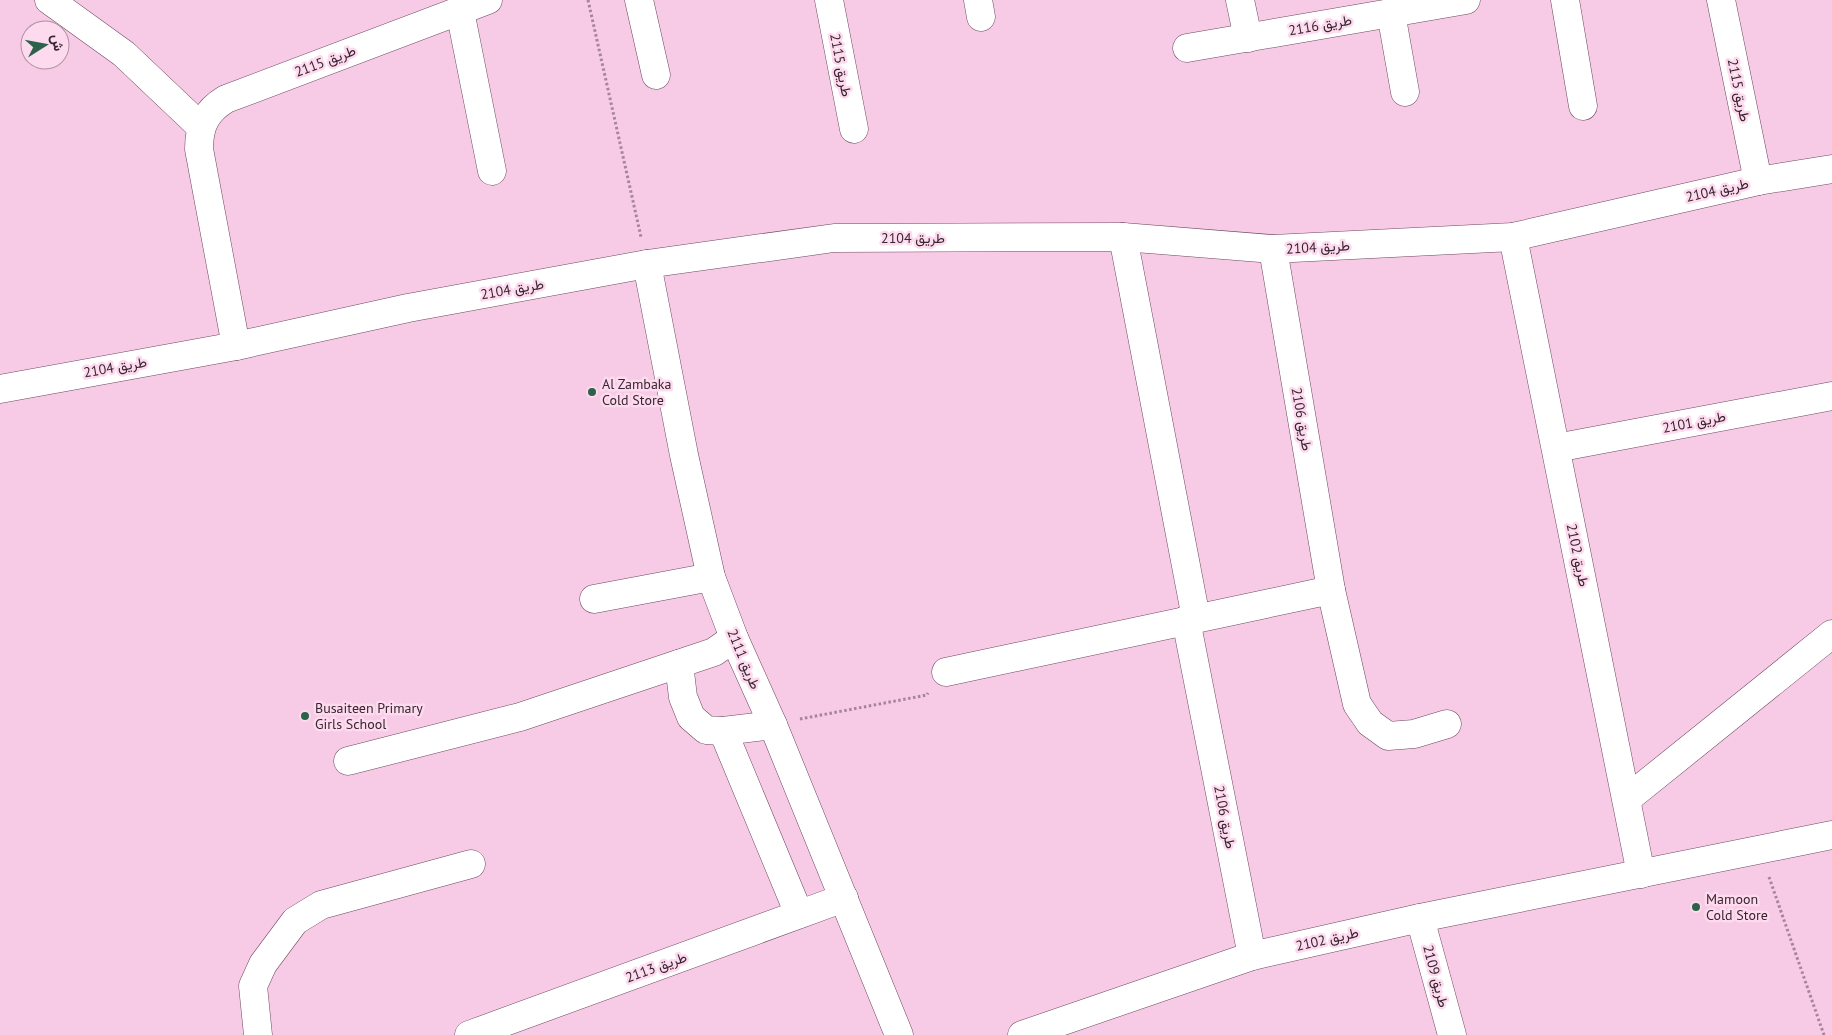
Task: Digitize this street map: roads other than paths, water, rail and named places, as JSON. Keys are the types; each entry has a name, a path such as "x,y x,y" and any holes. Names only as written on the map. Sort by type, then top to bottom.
{"street":[{"path":"49,0 124,54 201,127 199,149 236,346"},
{"name":"طريق 2115","path":"201,127 208,113 226,98 488,0"},
{"path":"639,0 656,75"},
{"name":"طريق 2115","path":"829,0 854,129"},
{"path":"1240,0 1248,38"},
{"name":"طريق 2116","path":"1187,48 1466,0"},
{"path":"1565,0 1584,106"},
{"name":"طريق 2115","path":"1721,0 1758,181"},
{"path":"460,11 492,171"},
{"path":"1391,13 1405,92"},
{"name":"طريق 2104","path":"0,389 236,346 408,308 647,264 834,238 1123,237 1273,249 1513,236 1758,181 1832,169"},
{"name":"طريق 2102","path":"1513,236 1642,874"},
{"name":"طريق 2106","path":"1123,237 1252,956"},
{"name":"طريق 2106","path":"1273,249 1331,590 1358,704 1370,723 1388,736 1414,734 1447,724"},
{"name":"طريق 2111","path":"647,264 684,455 711,577 734,638 773,725 899,1035"},
{"name":"طريق 2101","path":"1556,448 1832,396"},
{"path":"594,599 711,577"},
{"path":"946,672 1331,590"},
{"path":"1627,799 1832,634"},
{"path":"348,760 520,717 714,652 734,638"},
{"path":"679,664 683,697 691,717 706,730 722,731 773,725"},
{"path":"722,731 800,914"},
{"name":"طريق 2102","path":"1022,1035 1252,956 1420,918 1832,835"},
{"path":"258,1035 253,986 263,964 295,921 321,905 471,864"},
{"name":"طريق 2113","path":"469,1035 844,898"},
{"name":"طريق 2109","path":"1420,918 1452,1035"}],"place":[{"name":"Al Zambaka Cold Store","path":"592,392"},
{"name":"Busaiteen Primary Girls School","path":"305,716"},
{"name":"Mamoon Cold Store","path":"1696,907"}]}
